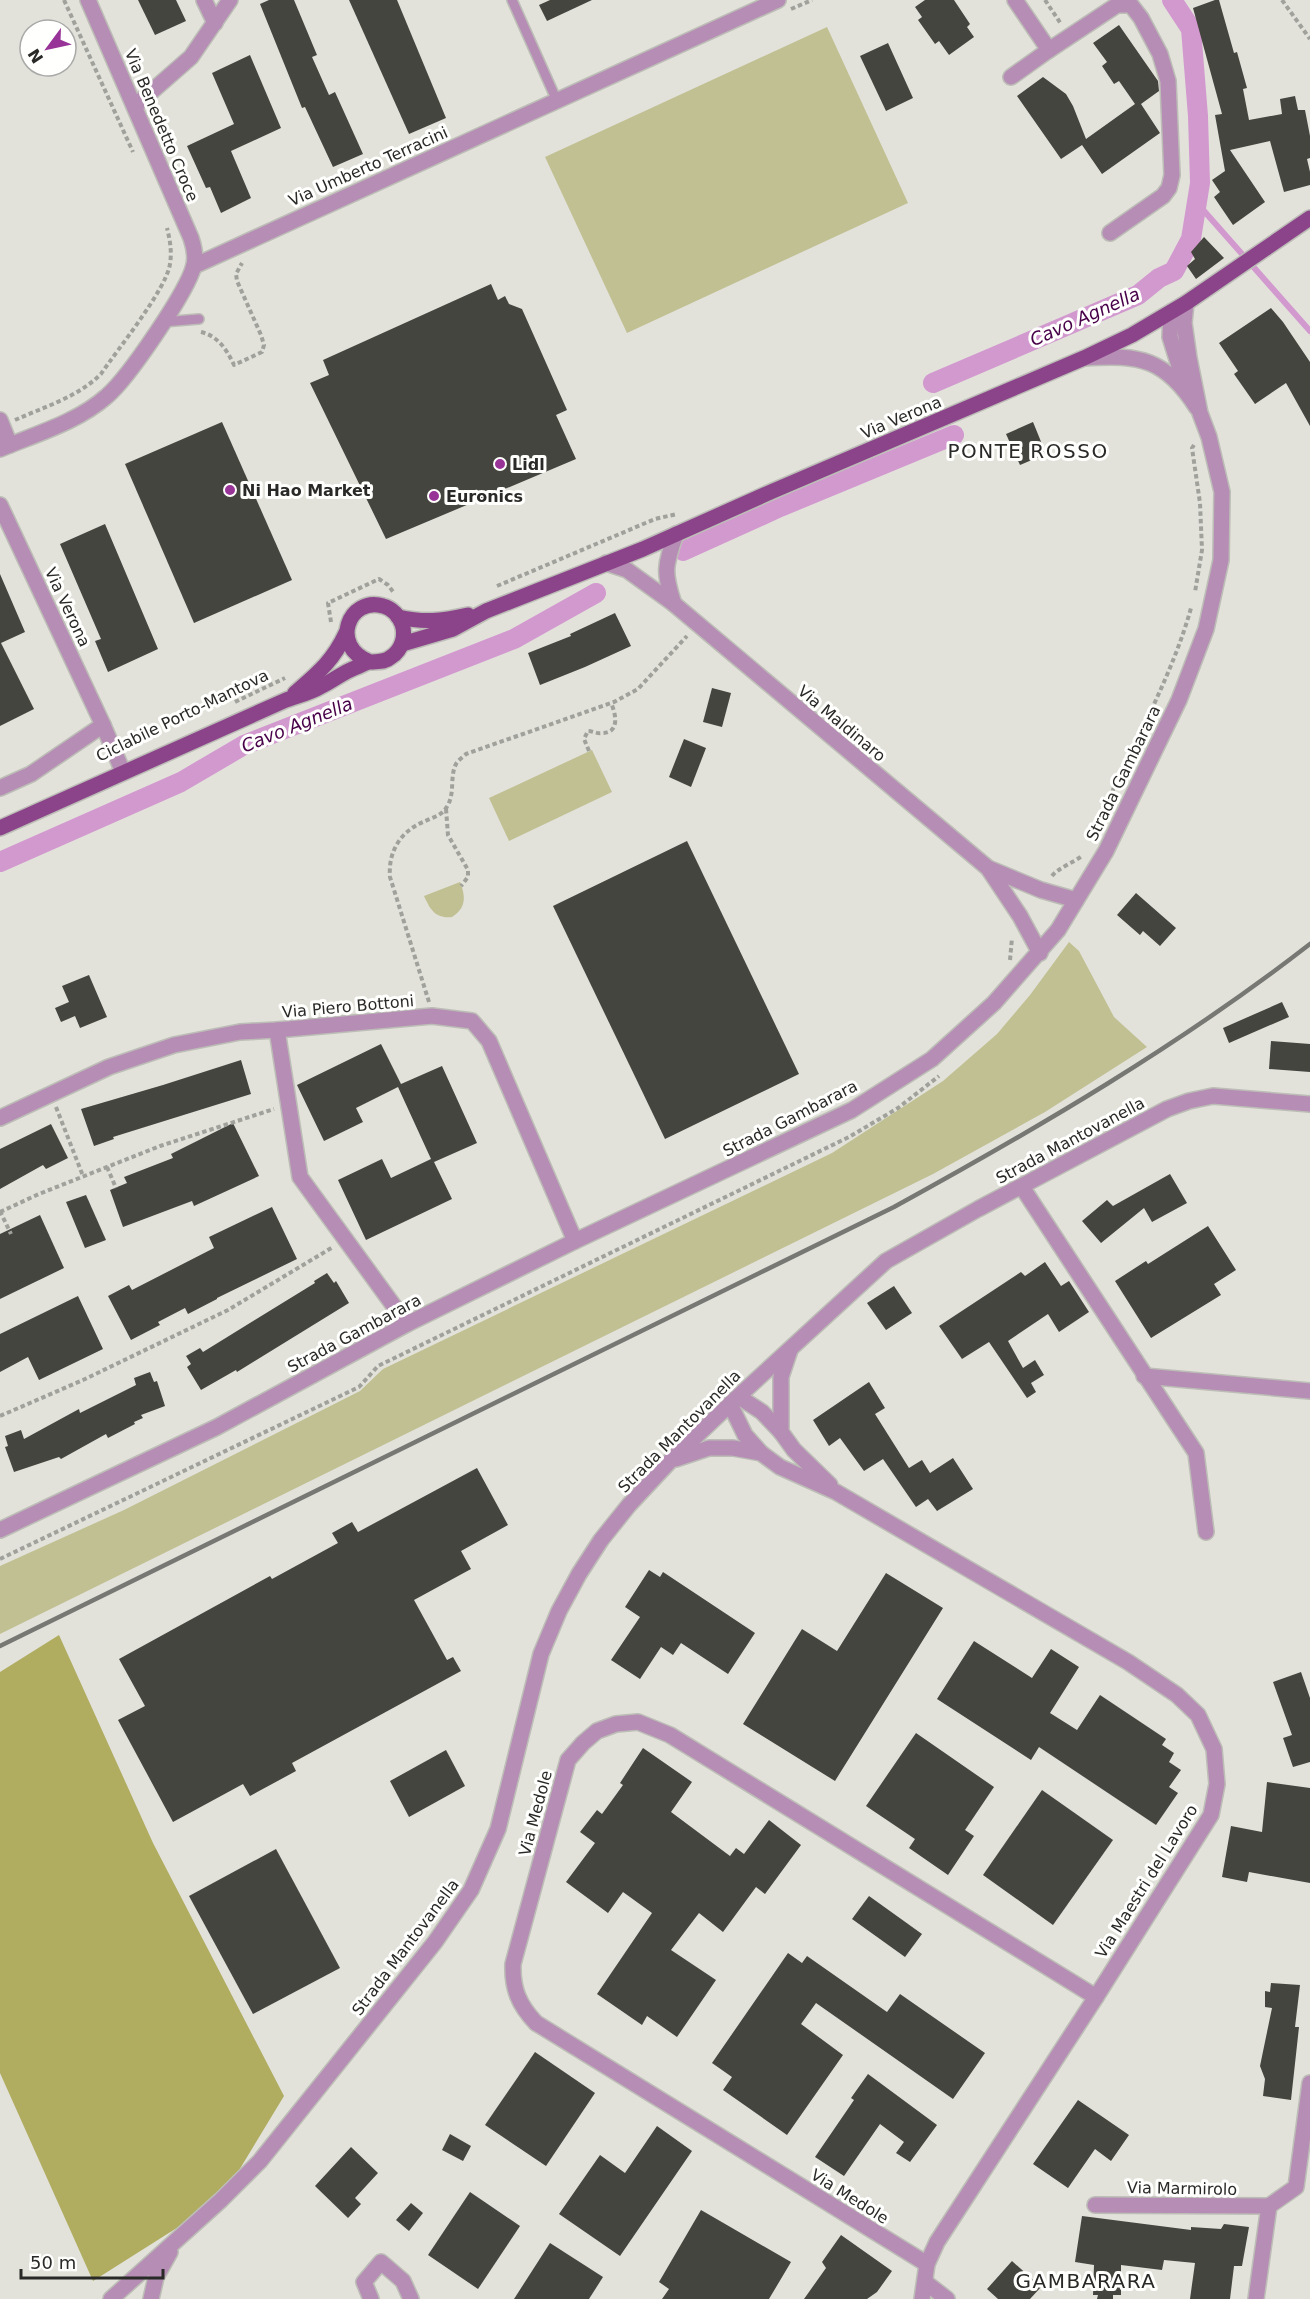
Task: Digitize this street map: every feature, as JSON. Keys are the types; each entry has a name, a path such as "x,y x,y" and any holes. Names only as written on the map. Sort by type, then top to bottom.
{"main road":[{"name":"Via Verona","path":"0,828 286,700 319,688 344,672 370,662 385,661 402,645 453,629 486,611 606,564 1084,358 1132,335 1186,303 1310,218"},
{"name":"Via Verona","path":"286,700 324,669 337,652 352,616 361,608 372,605 382,606 398,616 420,622 444,621 486,611"},
{"path":"398,616 404,635 402,645"},
{"path":"346,633 353,652 370,662"}],"street":[{"name":"Via Benedetto Croce","path":"88,0 191,238 195,254 194,266"},
{"path":"204,0 215,23"},
{"path":"135,105 191,57 230,0"},
{"name":"Via Umberto Terracini","path":"194,266 778,0"},
{"path":"1015,0 1049,50"},
{"path":"1011,77 1117,5 1131,5 1141,18 1160,54 1168,81 1172,175 1169,188 1163,196 1110,233"},
{"path":"1,423 5,447 76,417 107,396 120,383 163,322 194,266"},
{"name":"Strada Gambarara","path":"1186,303 1184,323 1200,413"},
{"name":"Strada Gambarara","path":"1171,312 1170,337 1189,395"},
{"name":"Strada Gambarara","path":"0,1530 217,1427 407,1324 575,1241 852,1110 932,1059 994,1003 1058,930 1106,850 1179,700 1206,629 1221,560 1222,492 1208,432 1189,395 1171,375 1142,359 1116,356 1084,358"},
{"name":"Via Verona","path":"0,505 123,772"},
{"path":"674,603 666,581 665,564 676,534"},
{"name":"Via Maldinaro","path":"606,564 627,570 674,603 988,868 1020,916 1040,953"},
{"path":"0,788 31,774 103,725"},
{"name":"Via Maldinaro","path":"988,868 1041,890 1076,900"},
{"name":"Via Piero Bottoni","path":"0,1118 109,1067 174,1045 240,1032 432,1016 472,1021 489,1041 575,1241"},
{"path":"277,1030 300,1178 407,1324"},
{"name":"Strada Mantovanella","path":"117,2297 260,2161 414,1969 471,1890 498,1829 541,1654 560,1611 579,1574 602,1540 629,1505 671,1460 886,1261 978,1209 1167,1109 1189,1101 1214,1096 1310,1104"},
{"path":"1022,1187 1196,1453 1206,1532"},
{"path":"781,1432 781,1377 790,1348"},
{"path":"1144,1376 1310,1391"},
{"path":"734,1401 762,1412 794,1450 836,1492"},
{"path":"734,1401 745,1435 761,1453 780,1467 836,1492"},
{"path":"671,1460 709,1448 733,1448 761,1453"},
{"name":"Via Maestri del Lavoro","path":"836,1492 1128,1662 1177,1695 1198,1715 1214,1749 1217,1784 1211,1815 1096,1997 936,2242 927,2264 922,2299"},
{"name":"Via Medole","path":"927,2264 536,2022 524,2010 515,1994 512,1979 513,1964 568,1760 597,1731 616,1724 638,1722 670,1735 1096,1997"},
{"path":"1256,2299 1269,2206 1296,2187 1310,2083"},
{"name":"Via Marmirolo","path":"1095,2205 1269,2206"},
{"path":"151,2299 156,2277 176,2241"},
{"path":"371,2299 364,2282 381,2262 403,2281 411,2299"},
{"path":"925,2282 947,2299"}],"lane":[{"path":"512,0 557,101"},
{"path":"163,322 199,319"}],"path":[{"path":"64,0 136,159"},
{"path":"790,10 812,0"},
{"path":"1045,0 1070,36"},
{"path":"1282,0 1310,39"},
{"path":"1,423 66,397 90,384 100,374 154,298 170,266 171,245 165,222"},
{"path":"193,334 204,332 213,337 226,348 234,364 262,352 264,345 261,335 236,274 243,262 249,259"},
{"path":"66,397 76,417"},
{"path":"1111,805 1113,787 1132,752 1160,690 1184,633 1193,601 1202,550 1200,503 1192,448 1196,441 1208,432"},
{"path":"328,603 331,621 329,631"},
{"path":"432,1016 426,990 393,891 389,866 392,852 405,834 420,823 438,816 446,809 453,795 456,763 466,754 610,703 638,689 697,624"},
{"name":"Ciclabile Porto-Mantova","path":"230,705 291,675"},
{"path":"589,751 584,739 585,734 592,731 604,734 616,724 617,717 610,703"},
{"path":"446,809 448,835 468,870 468,877 461,886"},
{"path":"1041,890 1055,871 1069,866 1087,850"},
{"path":"1008,967 1011,958 1011,927 1020,916"},
{"path":"0,1559 359,1387 378,1366 849,1137 898,1108 945,1072"},
{"path":"51,1094 83,1176"},
{"path":"11,1234 0,1212 83,1176 210,1128 289,1106"},
{"path":"107,1167 116,1188"},
{"path":"0,1416 83,1380 228,1310 328,1251"}],"shaded area":[{"path":"827,27 908,203 627,333 545,157"},
{"path":"592,750 612,792 509,841 489,798"},
{"path":"460,882 464,902 460,910 452,917 437,915 424,896"},
{"path":"1069,942 1079,951 1114,1017 1147,1047 1045,1112 933,1174 0,1634 0,1566 124,1510 360,1391 383,1369 832,1153 943,1081 997,1034 1030,995"},
{"path":"59,1635 153,1843 284,2096 221,2200 93,2281 0,2073 0,1672"}],"building":[{"path":"138,0 176,0 186,21 155,35"},
{"path":"269,0 294,0 317,55 312,57 329,95 335,92 363,154 333,167 305,107 302,108 260,4"},
{"path":"349,0 397,0 446,118 409,134"},
{"path":"550,0 592,0 547,21 539,5"},
{"path":"925,0 954,0 970,24 967,27 974,37 949,55 939,41 935,44 918,20 922,17 915,7"},
{"path":"1219,0 1234,53 1237,52 1247,88 1243,89 1249,120 1282,114 1280,99 1295,96 1298,110 1305,110 1310,136 1310,158 1307,159 1310,185 1284,192 1270,141 1230,150 1265,202 1233,225 1214,197 1220,192 1212,180 1225,171 1215,115 1222,114 1193,8"},
{"path":"1119,25 1158,81 1159,91 1141,104 1160,133 1102,174 1082,145 1061,159 1017,96 1043,77 1066,94 1086,139 1135,104 1119,81 1114,84 1102,66 1107,62 1093,43"},
{"path":"888,43 913,98 886,111 860,56"},
{"path":"250,55 281,128 231,151 251,198 221,213 210,187 206,188 187,146 234,124 212,73"},
{"path":"1204,237 1224,258 1196,279 1187,266 1195,259 1191,252"},
{"path":"491,284 498,300 505,296 509,304 522,309 567,410 556,415 576,459 386,539 310,383 329,375 323,360"},
{"path":"1271,308 1310,362 1310,426 1286,383 1255,404 1234,374 1238,371 1219,343"},
{"path":"222,422 292,580 194,623 125,464"},
{"path":"1033,422 1046,454 1020,465 1006,434"},
{"path":"105,524 158,649 108,672 95,641 101,639 60,544"},
{"path":"0,574 25,632 1,643 34,709 0,726"},
{"path":"615,613 631,646 540,685 528,653 571,636 570,634"},
{"path":"712,688 731,693 722,727 703,722"},
{"path":"684,739 706,748 691,787 669,777"},
{"path":"687,841 799,1074 665,1139 553,906"},
{"path":"1136,893 1176,928 1160,946 1143,931 1140,935 1117,915"},
{"path":"89,975 107,1017 80,1028 75,1016 61,1022 55,1008 69,1002 62,986"},
{"path":"1282,1002 1289,1017 1229,1043 1223,1028"},
{"path":"1271,1041 1310,1044 1310,1072 1269,1069"},
{"path":"381,1044 401,1084 442,1066 477,1143 434,1162 452,1199 366,1240 338,1180 382,1159 391,1178 431,1159 398,1087 356,1108 363,1122 324,1141 297,1085"},
{"path":"241,1060 251,1094 113,1137 114,1139 94,1146 81,1109"},
{"path":"233,1123 259,1176 194,1206 192,1201 123,1227 110,1190 127,1183 124,1177 173,1158 171,1154"},
{"path":"51,1124 68,1158 46,1169 43,1165 0,1189 0,1149"},
{"path":"1170,1174 1187,1203 1152,1222 1144,1208 1101,1243 1082,1221 1107,1200 1113,1206"},
{"path":"86,1195 106,1240 85,1248 66,1202"},
{"path":"272,1207 297,1259 188,1314 185,1308 158,1322 160,1325 131,1340 108,1296 129,1285 132,1290 214,1248 209,1237"},
{"path":"40,1215 64,1268 0,1299 0,1234"},
{"path":"1208,1226 1236,1270 1214,1284 1221,1295 1151,1338 1115,1281 1146,1261 1148,1264"},
{"path":"1045,1262 1061,1286 1069,1281 1089,1312 1059,1332 1048,1314 1008,1341 1023,1368 1035,1360 1044,1375 1031,1383 1036,1392 1027,1398 989,1342 962,1359 939,1326 1021,1272 1025,1276"},
{"path":"327,1273 334,1283 336,1281 349,1303 237,1372 236,1370 201,1390 187,1367 191,1364 186,1356 200,1348 203,1352 315,1283 314,1281"},
{"path":"894,1286 912,1313 886,1330 867,1303"},
{"path":"78,1296 103,1349 39,1380 28,1357 0,1372 0,1334"},
{"path":"150,1372 154,1382 157,1381 165,1406 141,1415 143,1418 134,1422 135,1424 108,1438 106,1434 61,1459 59,1457 14,1472 5,1447 8,1446 5,1436 21,1430 24,1439 79,1409 80,1413 136,1385 134,1378"},
{"path":"869,1382 885,1408 875,1414 909,1468 922,1460 930,1473 953,1458 973,1489 937,1511 928,1499 916,1507 883,1459 864,1471 840,1438 829,1446 813,1420"},
{"path":"477,1468 508,1525 461,1551 471,1569 414,1600 447,1660 453,1657 461,1671 292,1763 296,1771 250,1796 243,1784 173,1822 118,1720 145,1706 119,1659 270,1576 272,1579 338,1543 332,1533 352,1522 358,1532"},
{"path":"649,1570 660,1577 663,1572 755,1633 728,1674 681,1643 673,1655 661,1647 640,1679 611,1660 640,1617 625,1607"},
{"path":"886,1573 943,1608 835,1781 743,1724 802,1629 837,1651"},
{"path":"974,1641 1032,1678 1051,1649 1079,1667 1050,1713 1077,1730 1100,1695 1166,1739 1162,1745 1174,1753 1169,1762 1181,1770 1169,1787 1178,1793 1156,1825 1039,1747 1031,1760 937,1699"},
{"path":"1301,1672 1310,1698 1310,1762 1293,1767 1283,1738 1292,1735 1273,1682"},
{"path":"916,1733 994,1787 965,1830 974,1836 948,1875 909,1848 915,1839 866,1806"},
{"path":"643,1748 692,1782 671,1812 730,1856 736,1848 744,1854 769,1820 801,1845 765,1894 756,1887 723,1932 699,1913 671,1950 716,1980 677,2037 647,2016 642,2025 597,1994 652,1913 623,1892 608,1913 566,1882 595,1843 580,1832 597,1810 602,1814 623,1785 620,1783"},
{"path":"446,1750 465,1786 409,1817 390,1781"},
{"path":"1267,1782 1310,1788 1310,1883 1249,1872 1247,1882 1222,1877 1231,1826 1262,1832"},
{"path":"1042,1790 1113,1840 1053,1925 983,1875"},
{"path":"276,1849 340,1968 253,2014 189,1896"},
{"path":"869,1896 922,1934 905,1957 852,1919"},
{"path":"788,1953 802,1963 807,1956 887,2012 900,1994 985,2053 953,2099 816,2003 801,2024 843,2055 787,2135 723,2090 732,2077 712,2063"},
{"path":"1271,1983 1300,1985 1295,2027 1299,2027 1291,2100 1263,2096 1265,2079 1260,2066 1272,2008 1265,2007 1265,1991 1270,1992"},
{"path":"535,2052 595,2093 546,2166 485,2125"},
{"path":"868,2074 937,2125 910,2162 896,2153 904,2142 880,2124 844,2176 815,2157 854,2100 851,2098"},
{"path":"1078,2100 1129,2135 1111,2161 1095,2149 1068,2188 1033,2164"},
{"path":"657,2126 692,2151 620,2256 559,2214 600,2155 625,2173"},
{"path":"450,2134 471,2146 463,2161 442,2150"},
{"path":"351,2147 378,2173 355,2198 361,2204 348,2218 315,2186"},
{"path":"470,2192 520,2226 478,2289 428,2255"},
{"path":"411,2203 423,2213 409,2231 396,2220"},
{"path":"701,2210 791,2262 769,2299 662,2299 669,2289 659,2282"},
{"path":"1082,2216 1191,2230 1191,2227 1221,2229 1224,2224 1249,2227 1242,2266 1234,2266 1230,2299 1190,2299 1195,2263 1164,2260 1162,2270 1121,2265 1121,2295 1113,2295 1113,2299 1097,2299 1098,2295 1093,2295 1094,2265 1075,2262"},
{"path":"841,2235 892,2271 877,2292 867,2299 804,2299 826,2268 822,2262"},
{"path":"550,2243 603,2277 589,2299 514,2299"},
{"path":"1012,2261 1041,2287 1030,2299 998,2299 987,2289"}],"waterway":[{"name":"Cavo Agnella","path":"933,383 1138,295 1159,278 1174,271 1191,239 1200,183 1198,116 1191,29 1172,0"},
{"path":"1197,203 1310,331"},
{"name":"Cavo Agnella","path":"683,551 780,507 954,435"},
{"name":"Cavo Agnella","path":"0,862 181,782 244,745 514,639 596,593"}],"railway":[{"path":"0,1646 894,1207 1107,1084 1210,1017 1310,944"}],"place":[{"name":"Lidl","path":"500,464"},
{"name":"Ni Hao Market","path":"230,490"},
{"name":"Euronics","path":"434,496"}],"district":[{"name":"PONTE ROSSO","path":"1028,451"},
{"name":"GAMBARARA","path":"1086,2281"}]}
